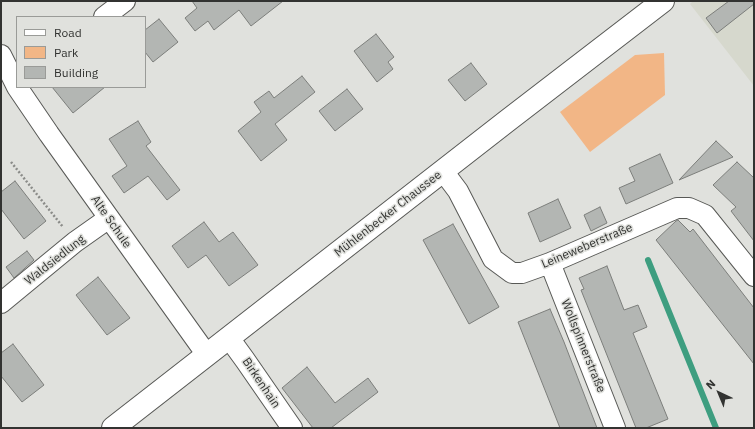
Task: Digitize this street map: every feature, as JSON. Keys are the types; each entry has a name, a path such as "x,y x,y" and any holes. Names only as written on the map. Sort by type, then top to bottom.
{"main road":[{"name":"Mühlenbecker Chaussee","path":"113,428 663,1"}],"street":[{"path":"105,16 125,1"},
{"name":"Alte Schule","path":"1,55 16,84"},
{"name":"Alte Schule","path":"18,88 49,134 206,355"},
{"name":"Leineweberstraße","path":"443,171 458,192 493,259 512,273 522,273 550,263 677,208 689,208 705,215 754,276"},
{"name":"Waldsiedlung","path":"1,303 76,242 109,218"},
{"name":"Wollspinnerstraße","path":"550,263 616,428"},
{"name":"Birkenhain","path":"229,338 292,428"}],"path":[{"path":"11,162 76,242"}],"shaded area":[{"path":"693,1 754,1 754,86 690,4"}],"green space":[{"path":"664,53 665,95 590,152 560,112 635,55"}],"building":[{"path":"192,1 283,1 251,26 239,10 214,30 208,21 195,31 185,18 197,8"},
{"path":"729,1 754,1 754,4 717,33 706,18"},
{"path":"159,19 178,42 153,62 146,53 146,29"},
{"path":"376,34 394,57 388,62 393,69 377,82 354,51"},
{"path":"471,63 487,84 465,101 448,80"},
{"path":"302,76 315,92 275,124 287,140 261,161 238,131 261,112 254,102 269,91 274,98"},
{"path":"53,88 104,88 73,113"},
{"path":"347,89 363,109 335,131 319,111"},
{"path":"138,121 151,142 146,146 180,190 167,200 148,176 124,193 112,176 127,166 109,139"},
{"path":"716,141 733,157 679,180"},
{"path":"660,154 673,183 626,204 619,188 635,181 629,168"},
{"path":"737,162 754,178 754,241 731,211 736,207 713,185"},
{"path":"15,181 46,221 24,239 1,209 1,192"},
{"path":"558,199 571,228 540,242 528,213"},
{"path":"600,207 607,223 591,231 584,215"},
{"path":"678,220 690,232 693,229 754,308 754,364 656,240"},
{"path":"204,222 219,242 233,232 258,265 229,286 206,255 188,268 172,246"},
{"path":"453,224 499,307 469,324 423,240"},
{"path":"27,251 34,260 14,278 6,267"},
{"path":"607,266 624,310 638,305 647,327 633,333 668,419 646,428 636,428 581,290 584,289 579,278"},
{"path":"98,277 130,318 107,335 76,295"},
{"path":"550,309 597,428 560,428 518,322"},
{"path":"13,344 44,385 22,402 1,376 1,353"},
{"path":"307,367 335,403 368,378 378,392 331,428 313,428 282,388"}],"waterway":[{"path":"648,260 716,428"}]}
